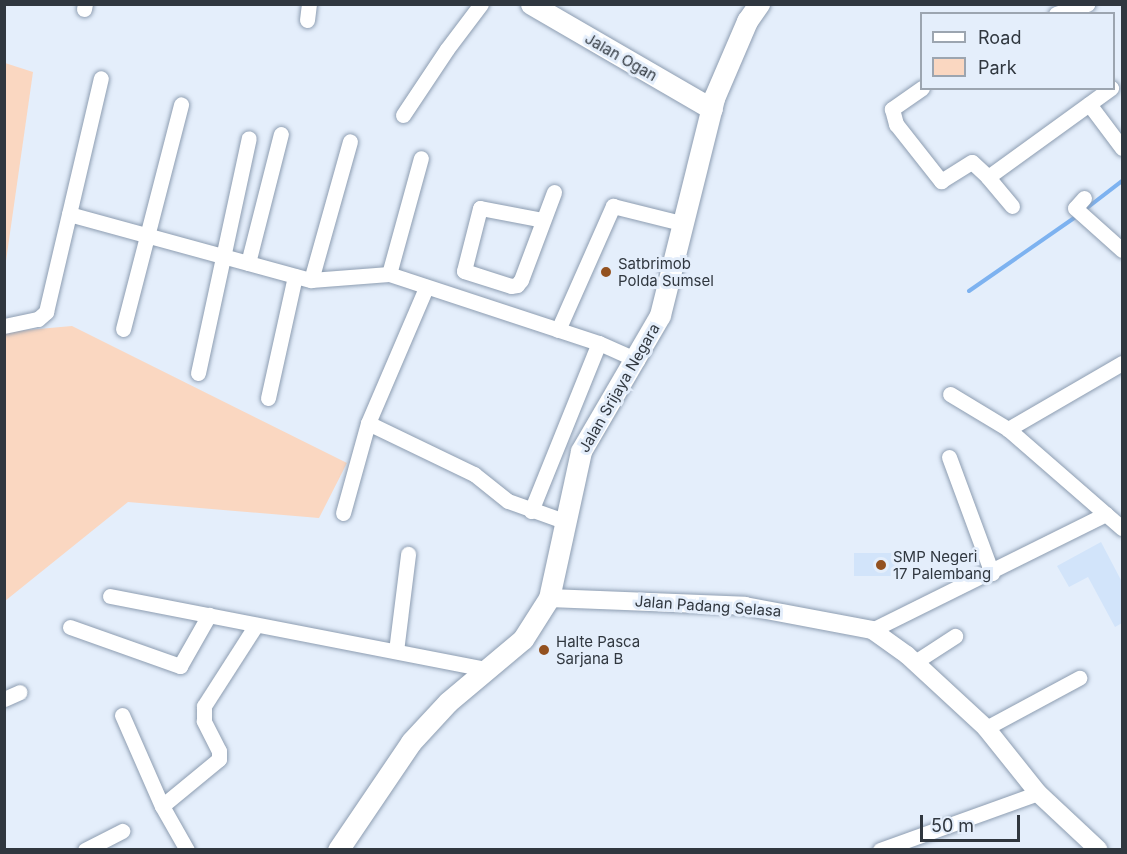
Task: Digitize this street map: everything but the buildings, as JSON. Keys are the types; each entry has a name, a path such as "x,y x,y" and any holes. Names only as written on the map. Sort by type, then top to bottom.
{"main road":[{"name":"Jalan Ogan","path":"531,4 712,109"},
{"name":"Jalan Srijaya Negara","path":"338,849 411,742 485,669 523,639 549,597 581,451 637,360 660,315 685,224 712,109 747,21 759,4"}],"street":[{"path":"403,116 447,49 481,4"},
{"path":"1062,12 1087,4"},
{"path":"4,326 38,319 46,312 101,78"},
{"path":"920,89 892,109 896,124 941,181 972,162 1012,206"},
{"path":"988,177 1109,90"},
{"path":"123,329 181,104"},
{"path":"1089,104 1122,148"},
{"path":"248,263 280,134"},
{"path":"198,373 221,257 249,138"},
{"path":"311,280 350,141"},
{"path":"389,274 421,158"},
{"path":"543,219 488,207 476,213 462,265 468,274 517,285 554,192"},
{"path":"1084,198 1075,208 1122,250"},
{"path":"558,330 613,206 685,224"},
{"path":"69,214 311,280 389,274 599,343 637,360"},
{"path":"267,398 295,276"},
{"path":"483,304 490,280"},
{"path":"343,513 369,423 426,288"},
{"path":"531,511 599,343"},
{"path":"1008,429 1122,363"},
{"path":"950,394 1008,429 1122,528"},
{"path":"369,423 474,474 508,501 564,521"},
{"path":"949,457 992,573"},
{"path":"872,630 992,573 1106,514"},
{"path":"396,651 408,554"},
{"path":"110,596 485,669"},
{"name":"Jalan Padang Selasa","path":"549,597 745,606 872,630 915,662 986,728 1038,794 1100,849"},
{"path":"70,627 180,666 209,615"},
{"path":"162,806 219,759 219,751 204,721 204,706 256,625"},
{"path":"915,662 955,636"},
{"path":"986,728 1079,678"},
{"path":"4,699 20,692"},
{"path":"122,715 162,806 188,849"},
{"path":"880,849 1038,794"},
{"path":"85,849 122,831"}],"shaded area":[{"path":"1101,542 1122,582 1122,623 1115,627 1088,577 1069,587 1057,566"},
{"name":"SMP Negeri 17 Palembang","path":"854,553 907,553 907,576 854,576"}],"green space":[{"path":"4,63 33,72 5,268"},
{"path":"72,326 347,463 319,518 128,502 5,601 5,332"}],"waterway":[{"path":"1083,211 1122,181"},
{"path":"969,291 1077,216"}],"place":[{"name":"Satbrimob Polda Sumsel","path":"606,272"},
{"name":"SMP Negeri 17 Palembang","path":"881,565"},
{"name":"Halte Pasca Sarjana B","path":"544,650"}]}
